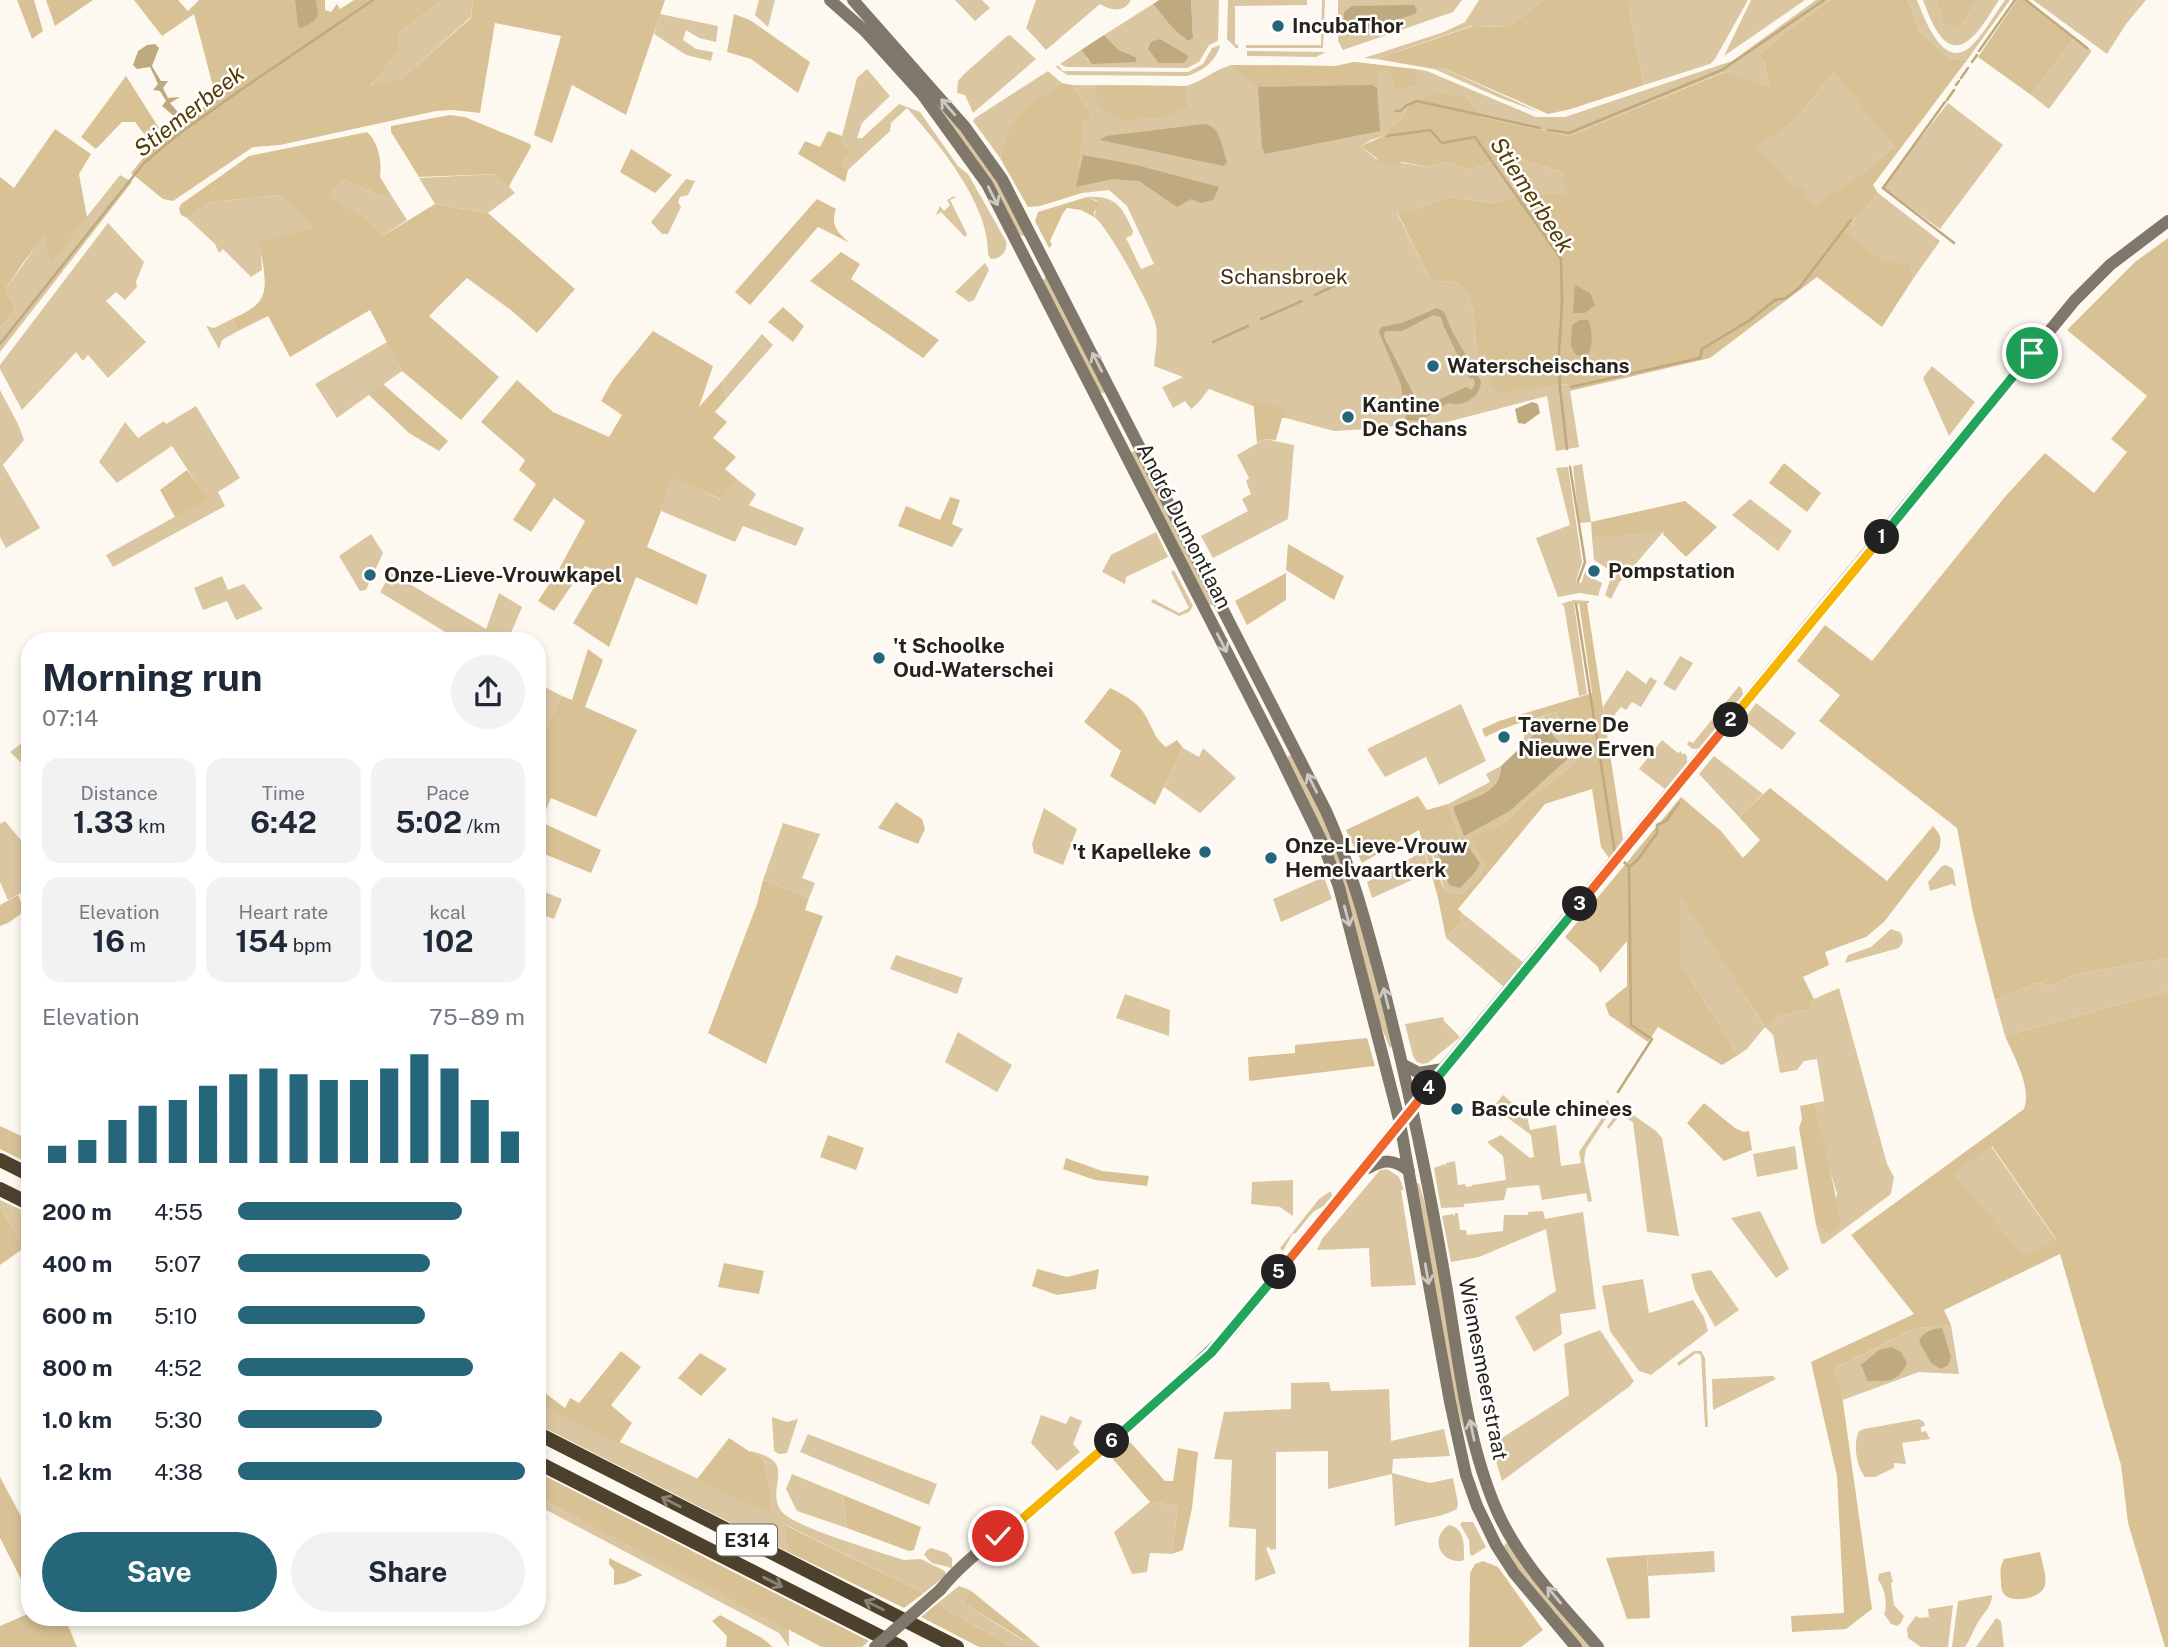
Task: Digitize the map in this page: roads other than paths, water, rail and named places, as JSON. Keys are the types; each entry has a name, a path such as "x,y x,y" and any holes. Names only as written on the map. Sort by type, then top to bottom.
{"highway":[{"path":"0,1160 21,1170"},
{"path":"0,1189 21,1200"},
{"name":"E314","path":"546,1438 957,1647"},
{"name":"E314","path":"546,1467 901,1647"}],"main road":[{"name":"André Dumontlaan","path":"830,0 865,31 922,93 987,184 1276,748 1323,844 1339,887 1400,1124"},
{"name":"André Dumontlaan","path":"853,0 965,127 993,166 1022,216 1326,811 1343,848 1360,904 1413,1108"},
{"path":"875,1647 940,1590 958,1579 1001,1542 1015,1525 1211,1353 1231,1331 1443,1069 2076,300 2093,280 2127,250 2166,224"},
{"path":"1402,1064 1419,1073 1443,1069"},
{"name":"Wiemesmeerstraat","path":"1413,1108 1469,1417 1483,1472 1498,1513 1527,1561 1598,1647"},
{"name":"Wiemesmeerstraat","path":"1400,1124 1457,1439 1477,1506 1496,1545 1514,1573 1576,1647"},
{"path":"1361,1171 1387,1161 1400,1164 1409,1171"}],"waterway":[{"name":"Stiemerbeek","path":"0,344 144,163 176,136 242,89 373,0"},
{"path":"1548,130 1569,133 1722,70 1824,0"},
{"path":"1979,51 2015,0"},
{"path":"2026,0 2087,48"},
{"path":"1972,62 1977,55"},
{"path":"1961,78 1968,68"},
{"path":"1956,85 1959,81"},
{"path":"1947,100 1954,90"},
{"path":"1396,111 1417,101 1540,128"},
{"path":"1945,102 1883,188 1954,243"},
{"name":"Stiemerbeek","path":"1387,136 1430,130 1442,143 1475,137 1561,259 1560,389 1567,449"},
{"path":"1571,387 1700,358 1702,349 1750,320 1775,300 1786,298 1799,288 1851,220"},
{"path":"1315,295 1342,282"},
{"path":"1261,319 1302,301"},
{"path":"1213,342 1248,326"},
{"name":"Stiemerbeek","path":"1570,467 1585,562 1578,581"},
{"name":"Stiemerbeek","path":"1576,604 1615,853"},
{"path":"1629,867 1657,834 1657,825 1666,821 1679,803"},
{"name":"Stiemerbeek","path":"1618,1092 1652,1039 1631,1025 1629,867 1623,861"}],"place":[{"name":"IncubaThor","path":"1278,26"},
{"name":"Waterscheischans","path":"1433,366"},
{"name":"Kantine De Schans","path":"1348,417"},
{"name":"Pompstation","path":"1594,571"},
{"name":"Onze-Lieve-Vrouwkapel","path":"370,575"},
{"name":"'t Schoolke Oud-Waterschei","path":"879,658"},
{"name":"Taverne De Nieuwe Erven","path":"1504,737"},
{"name":"'t Kapelleke","path":"1205,852"},
{"name":"Onze-Lieve-Vrouw Hemelvaartkerk","path":"1271,858"},
{"name":"Bascule chinees","path":"1457,1109"}],"park label":[{"name":"Schansbroek","path":"1284,277"}]}
